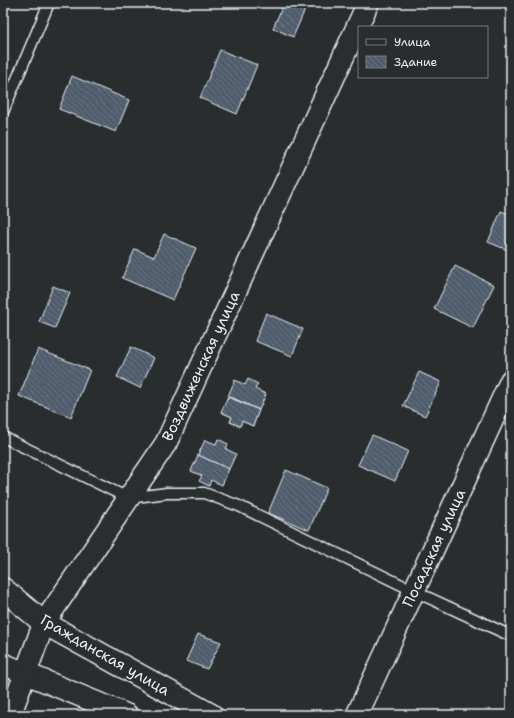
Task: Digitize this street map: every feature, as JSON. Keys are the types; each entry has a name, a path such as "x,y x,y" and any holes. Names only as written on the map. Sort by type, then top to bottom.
{"street":[{"name":"Воздвиженская улица","path":"10,715 44,623 166,443 368,3"},
{"name":"Посадская улица","path":"357,715 511,380"},
{"name":"Гражданская улица","path":"3,590 44,623 211,715"},
{"path":"3,664 127,715"}],"lane":[{"path":"3,112 50,3"},
{"path":"3,438 128,498 167,493 204,493 239,506 414,592 511,636"}],"building":[{"path":"284,3 303,3 307,5 293,37 273,28"},
{"path":"220,50 257,65 237,114 200,98"},
{"path":"72,76 129,100 116,132 59,109"},
{"path":"501,211 511,215 510,251 488,242"},
{"path":"164,234 196,248 173,300 122,278 135,249 154,257"},
{"path":"455,266 494,285 473,328 434,309"},
{"path":"53,286 70,293 55,328 39,322"},
{"path":"266,313 303,329 292,356 255,341"},
{"path":"131,347 154,358 140,388 117,377"},
{"path":"38,349 90,370 71,417 19,396"},
{"path":"419,372 441,382 425,416 403,406"},
{"path":"248,379 258,384 255,389 266,394 259,410 228,396 235,380 245,385"},
{"path":"228,396 259,410 253,426 242,421 240,426 230,422 232,417 221,412"},
{"path":"228,397 259,410 253,426 242,421 240,426 230,422 232,417 221,412"},
{"path":"372,435 408,451 395,481 358,465"},
{"path":"218,439 228,444 226,449 236,454 229,469 198,455 205,440 216,444"},
{"path":"198,455 229,469 222,485 211,480 209,486 199,481 202,476 191,471"},
{"path":"286,470 327,488 309,530 268,513"},
{"path":"198,634 221,642 207,669 186,661"}]}
